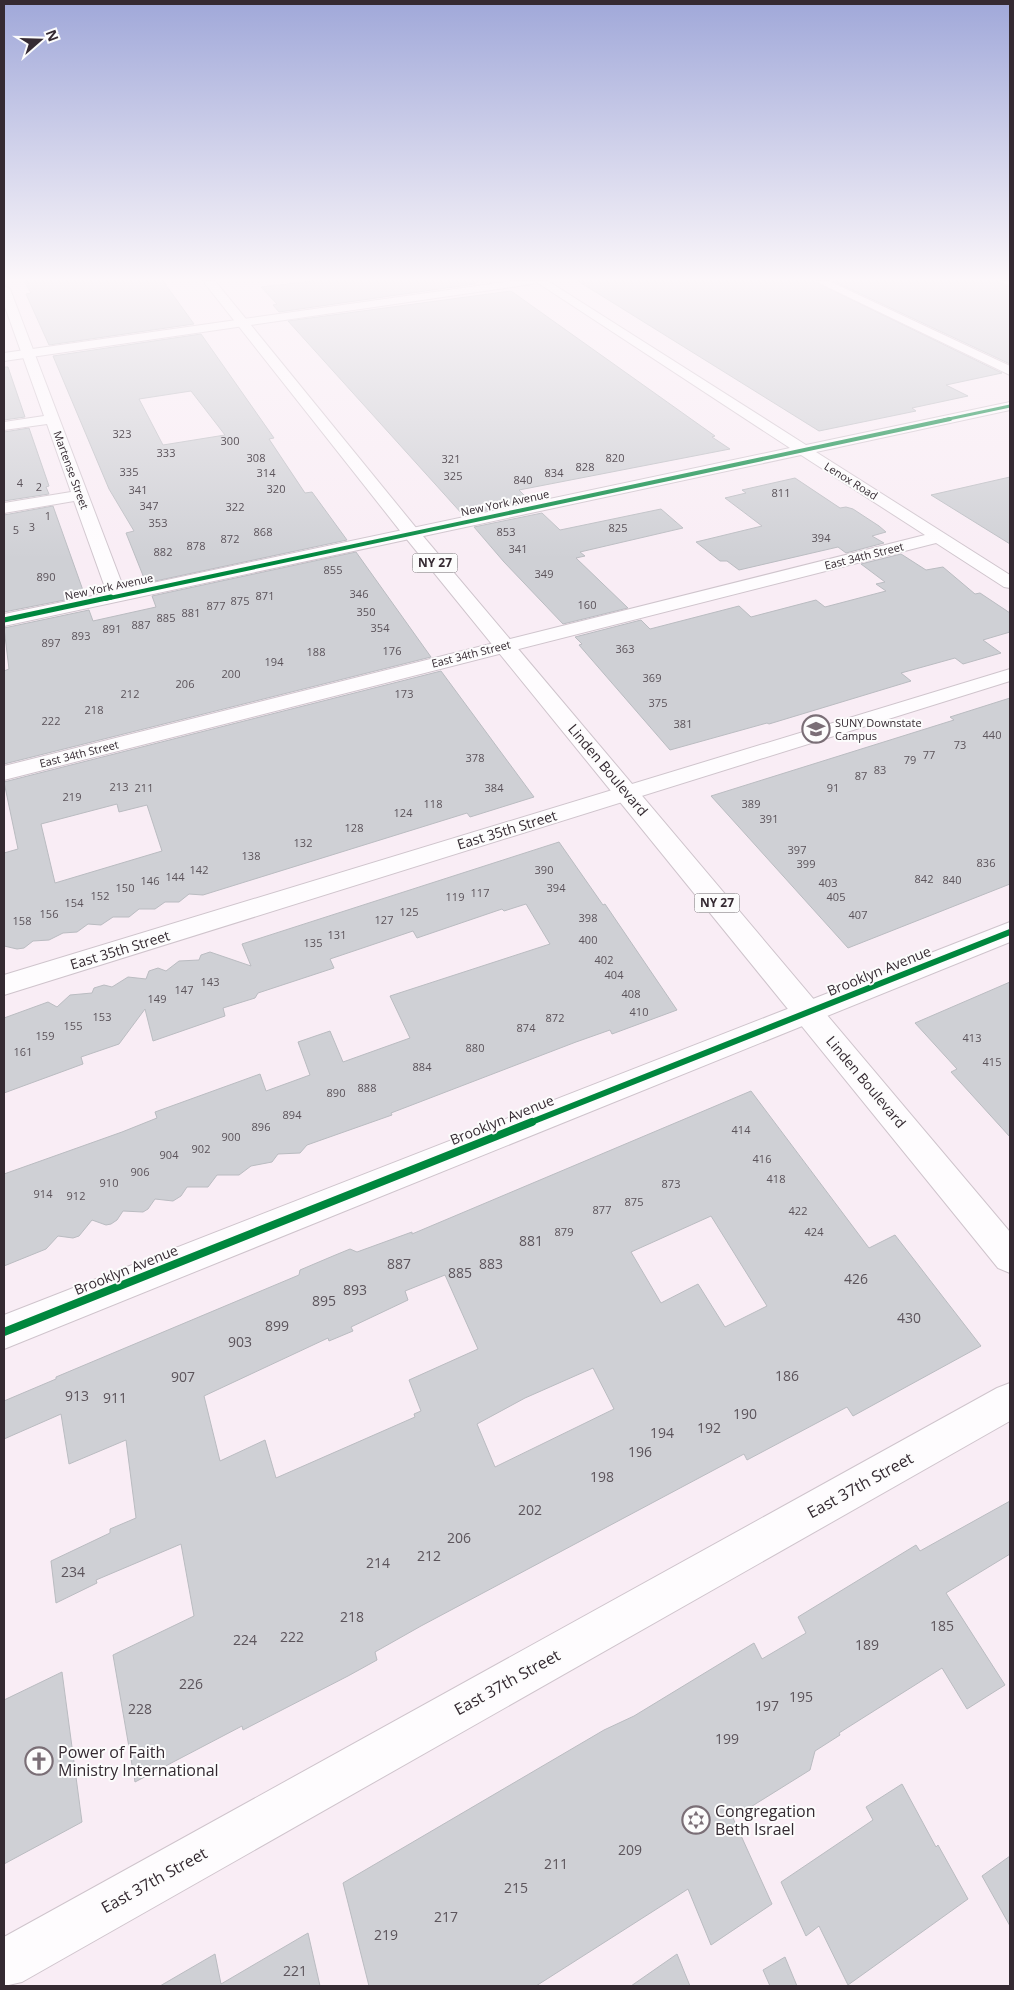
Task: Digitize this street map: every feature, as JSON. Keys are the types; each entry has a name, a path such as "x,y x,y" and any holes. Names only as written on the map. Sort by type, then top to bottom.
{"main road":[{"name":"Martense Street","path":"35,374 117,595"},
{"name":"Linden Boulevard","path":"283,374 504,646 1010,1257"},
{"name":"Lenox Road","path":"684,374 1010,583"},
{"name":"New York Avenue","path":"4,620 1010,406"},
{"path":"4,426 51,418"},
{"path":"4,508 80,495"},
{"name":"East 34th Street","path":"4,773 939,537"},
{"name":"East 35th Street","path":"4,985 1010,675"},
{"name":"Brooklyn Avenue","path":"4,1332 1010,932"},
{"name":"East 37th Street","path":"4,1964 1010,1401"}],"building":[{"path":"4,374 10,374 25,417 4,420"},
{"path":"61,374 229,374 274,438 269,439 305,493 312,492 347,540 146,583 126,533 134,531 109,489","holes":["191,391 225,435 163,445 139,399"]},
{"path":"336,374 628,374 715,436 712,437 730,449 519,490 530,501 463,515"},
{"path":"727,374 998,374 946,385 968,396 912,408 916,411 819,431"},
{"path":"29,428 49,486 46,487 49,494 4,501 4,432"},
{"path":"1010,477 1010,544 931,495"},
{"path":"795,478 840,508 853,509 879,526 886,532 872,536 884,543 846,553 838,547 739,570 727,561 720,561 696,542 762,526 725,498 746,493 742,490"},
{"path":"53,506 85,596 4,612 4,515"},
{"path":"661,509 683,528 580,552 585,556 576,558 628,608 563,624 504,562 474,527 542,513 560,530"},
{"path":"356,552 431,657 4,764 4,671 9,669 4,628 89,610 93,621 156,607 152,596"},
{"path":"901,554 926,570 943,567 975,594 980,593 1010,613 1010,632 983,640 1001,653 963,664 955,658 901,673 911,681 769,724 670,750 579,645 582,644 575,637 641,620 650,629 739,606 751,617 816,600 825,607 886,591 876,584 885,582 861,564"},
{"path":"441,671 534,797 470,817 467,813 203,895 189,894 179,902 165,902 155,909 139,909 129,917 113,917 101,925 88,924 77,932 63,933 49,940 33,941 24,948 17,949 4,946 4,853 18,849 4,782","holes":["117,804 119,812 147,805 162,851 55,883 41,824"]},
{"path":"1010,698 1010,884 848,948 711,796 954,720 950,717"},
{"path":"559,842 603,905 605,904 677,1010 612,1034 610,1030 576,1042 391,1113 392,1115 307,1145 300,1153 278,1154 272,1162 251,1166 239,1175 217,1175 208,1187 187,1187 181,1196 173,1201 155,1199 148,1209 143,1212 123,1211 117,1220 111,1224 106,1225 92,1220 79,1236 73,1238 58,1236 46,1249 4,1266 4,1174 122,1132 157,1118 155,1112 260,1074 266,1091 310,1075 298,1042 330,1031 343,1062 410,1038 390,996 550,944 526,904 504,911 502,909 417,938 413,931 330,959 334,968 258,993 255,998 223,1008 225,1016 153,1041 145,1009 119,1044 81,1057 83,1064 4,1093 4,1018 48,1002 57,1007 70,995 92,993 94,988 104,985 112,987 128,977 146,979 149,971 158,968 166,971 179,961 199,960 201,955 210,952 251,966 242,944"},
{"path":"1010,982 1010,1137 951,1072 957,1069 915,1023"},
{"path":"751,1091 869,1248 895,1235 981,1346 853,1416 847,1407 747,1460 744,1454 421,1626 375,1652 377,1660 348,1676 243,1730 242,1726 135,1782 113,1655 194,1616 181,1544 96,1580 97,1583 56,1603 51,1561 110,1533 110,1529 136,1518 126,1440 69,1464 61,1414 4,1439 4,1401 56,1379 56,1377 299,1275 300,1270 350,1249 357,1252 412,1232 412,1234","holes":["711,1216 767,1306 725,1327 698,1284 661,1303 631,1252","445,1275 478,1349 409,1380 421,1411 414,1414 415,1417 276,1478 265,1440 220,1461 204,1396 328,1338 329,1341 353,1331 351,1327 408,1300 405,1291","593,1368 614,1409 495,1467 477,1424 525,1398"]},
{"path":"1010,1501 1010,1554 946,1593 1005,1685 967,1709 942,1668 839,1733 840,1735 815,1751 810,1770 733,1818 772,1904 711,1945 688,1889 536,1986 369,1986 343,1883 604,1730 634,1716 754,1643 762,1659 806,1633 798,1617 916,1545 920,1551"},
{"name":"Power of Faith Ministry International","path":"62,1672 82,1822 4,1864 4,1700"},
{"path":"902,1784 936,1847 938,1845 968,1899 848,1985 819,1926 806,1936 781,1882 873,1820 866,1807"},
{"path":"1010,1856 1010,1926 982,1876"},
{"path":"308,1933 320,1986 160,1986 215,1954 221,1984"},
{"path":"677,1954 690,1986 631,1986"},
{"path":"785,1957 797,1986 770,1986 763,1970"}],"cycle path":[{"path":"4,620 1010,406"},
{"path":"4,1332 1010,932"}],"place":[{"name":"SUNY Downstate Campus","path":"816,729"},
{"name":"Power of Faith Ministry International","path":"39,1761"},
{"name":"Congregation Beth Israel","path":"696,1820"}]}
